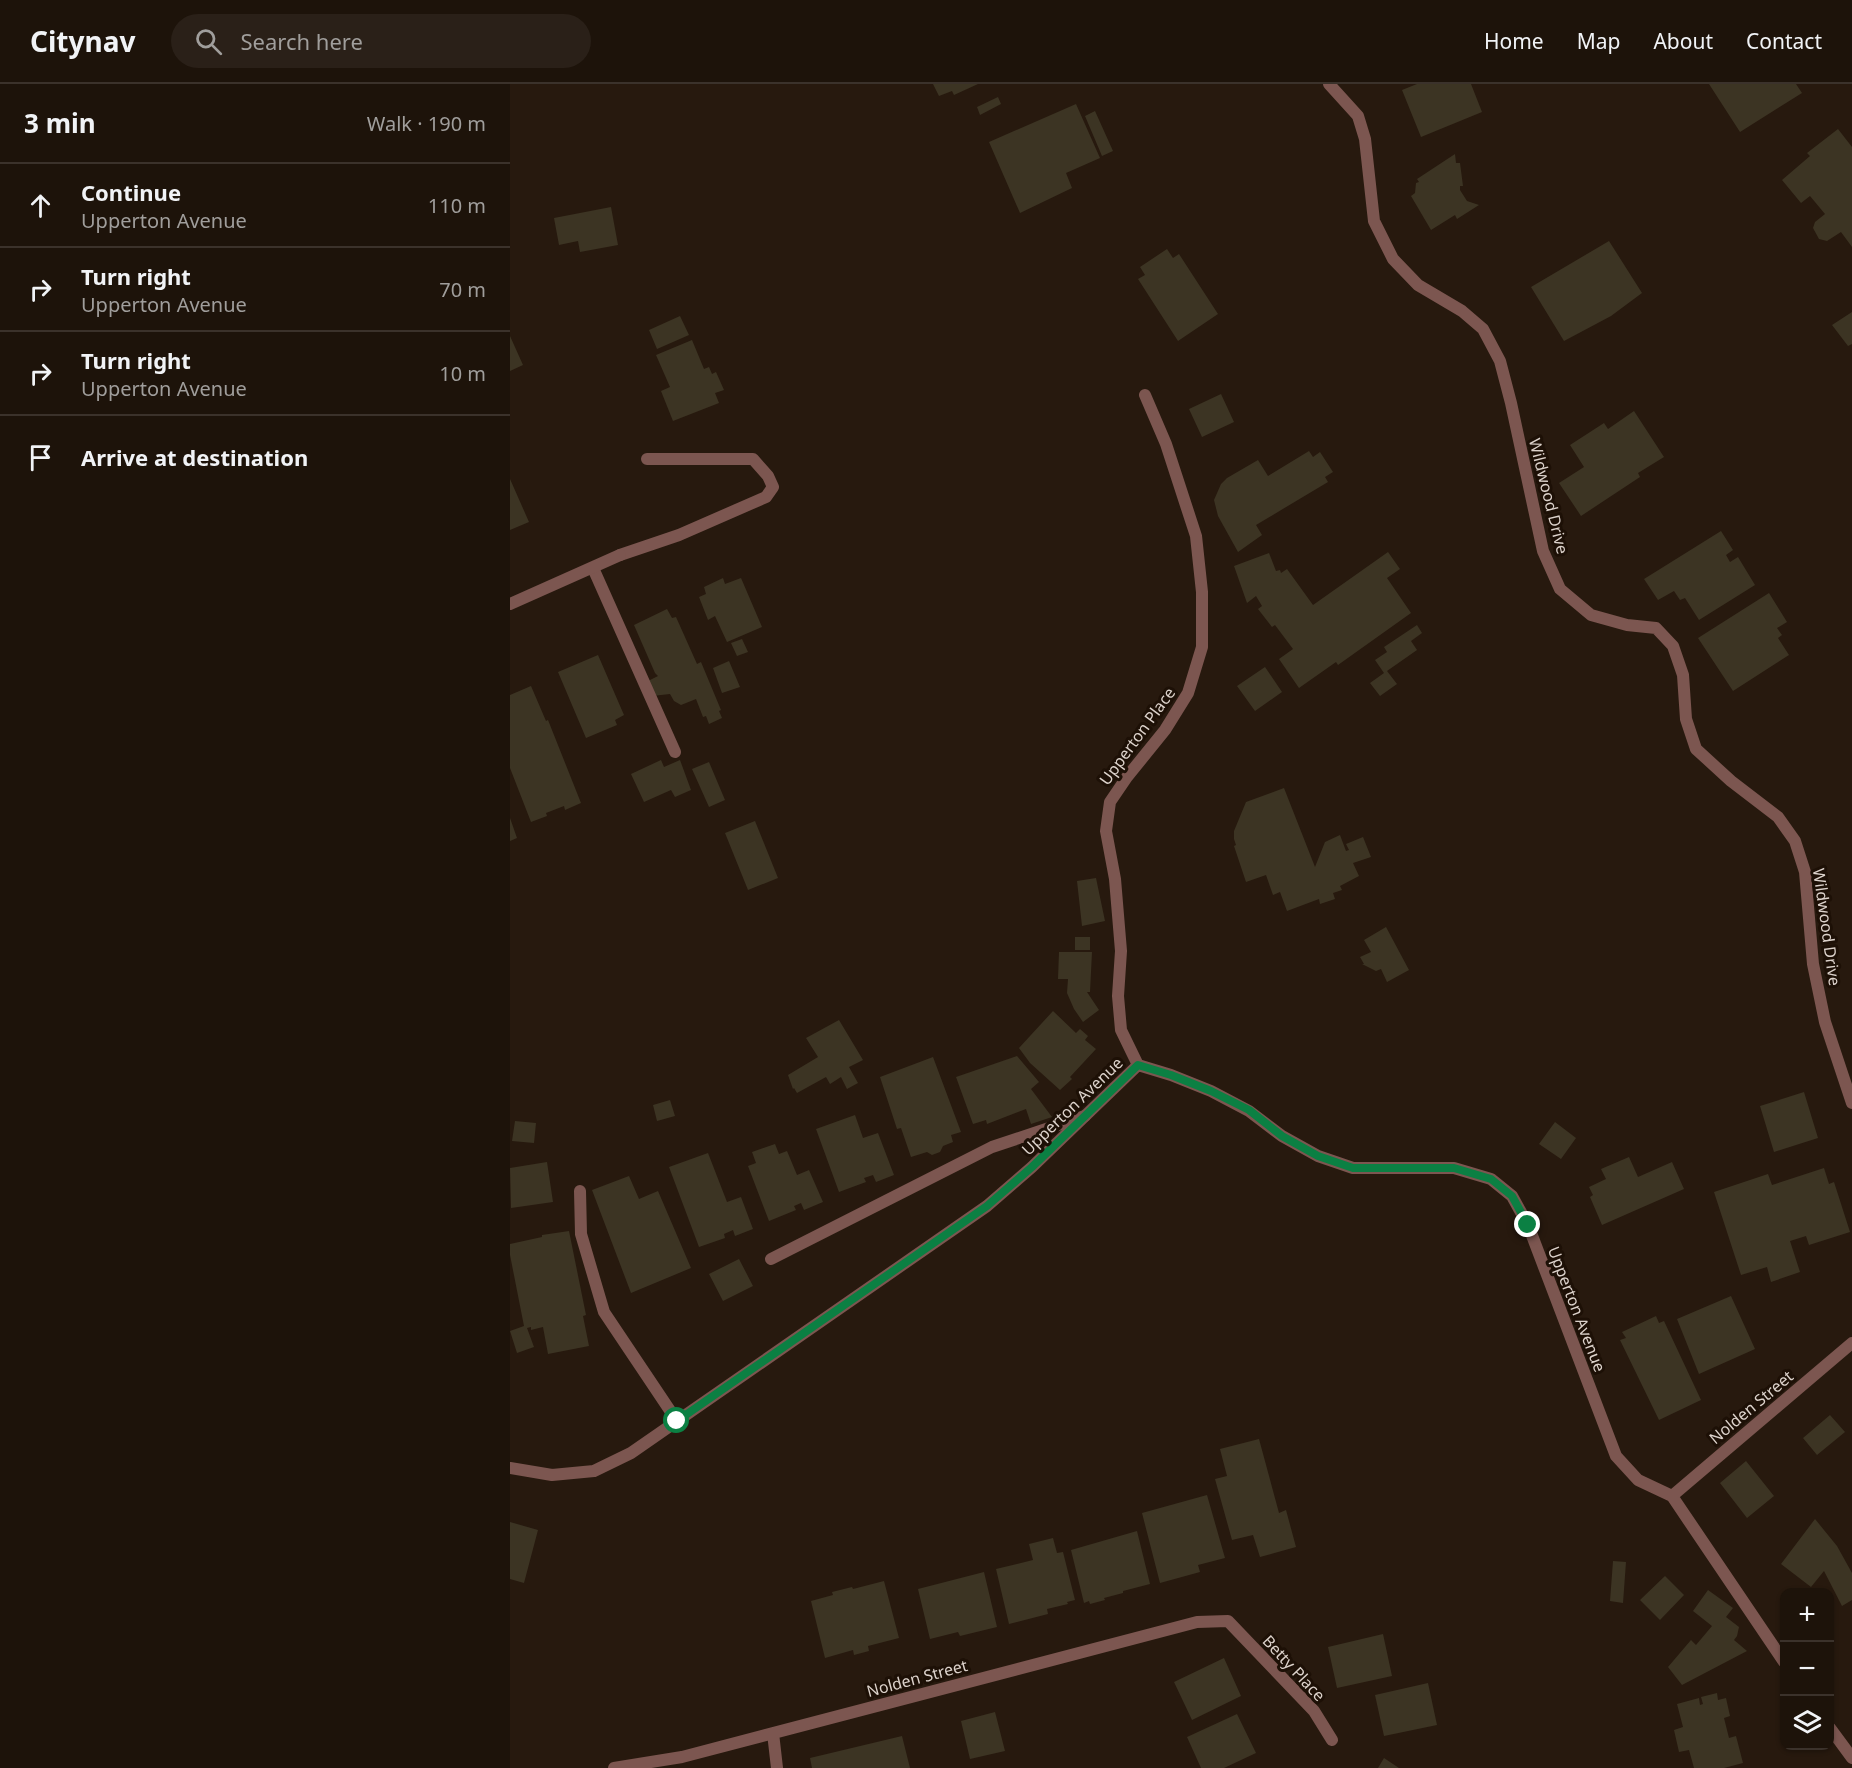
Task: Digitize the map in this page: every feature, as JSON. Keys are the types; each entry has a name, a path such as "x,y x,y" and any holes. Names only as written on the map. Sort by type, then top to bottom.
{"street":[{"name":"Wildwood Drive","path":"1329,84 1358,116 1365,139 1374,221 1393,259 1418,285 1462,311 1483,329 1500,361 1543,551 1560,589 1590,615 1627,625 1656,628 1674,646 1683,675 1686,719 1696,748 1731,781 1778,817 1795,841 1805,872 1813,964 1825,1022 1852,1103"},
{"name":"Upperton Place","path":"1138,1065 1121,1030 1118,996 1120,951 1114,879 1106,831 1110,802 1165,730 1188,693 1202,647 1202,592 1196,536 1166,444 1145,395"},
{"path":"510,604 620,555 679,535 766,497 772,487 768,476 753,459 646,459"},
{"path":"593,568 675,752"},
{"name":"Upperton Avenue","path":"510,1468 552,1475 594,1470 631,1453 987,1206 1032,1167 1138,1065 1211,1091 1249,1110 1282,1136 1327,1159 1353,1168 1454,1168 1491,1179 1512,1196 1528,1225 1616,1456 1638,1480 1672,1496"},
{"path":"771,1259 992,1147 1085,1116"},
{"path":"579,1191 581,1234 604,1312 677,1421"},
{"name":"Nolden Street","path":"1672,1496 1852,1343"},
{"path":"1672,1496 1780,1655"},
{"name":"Nolden Street","path":"614,1768 682,1757 1197,1622 1228,1621"},
{"name":"Betty Place","path":"1228,1621 1314,1712 1332,1740"},
{"path":"773,1733 777,1768"},
{"path":"1834,1733 1852,1758"}],"building":[{"path":"933,84 978,84 954,95 952,91 939,96"},
{"path":"1417,84 1471,84 1482,112 1421,137 1402,90"},
{"path":"1709,84 1796,84 1802,93 1740,132"},
{"path":"998,97 1001,104 980,115 977,107"},
{"path":"1076,104 1100,158 1066,173 1072,188 1020,213 989,142"},
{"path":"1095,111 1113,151 1102,156 1085,116"},
{"path":"1838,129 1852,147 1852,247 1841,232 1827,241 1819,239 1813,228 1815,222 1825,214 1810,196 1801,203 1782,180 1810,156 1807,153"},
{"path":"1455,154 1456,163 1460,163 1463,186 1460,186 1460,190 1467,201 1479,205 1457,219 1455,215 1431,230 1411,196 1415,193 1416,183 1419,182 1417,179"},
{"path":"611,207 618,245 580,252 578,241 559,245 554,218"},
{"path":"1609,241 1642,293 1611,316 1564,341 1531,287"},
{"path":"1167,249 1173,258 1179,254 1218,314 1178,341 1138,279 1145,275 1140,267"},
{"path":"1852,312 1852,344 1848,346 1832,325"},
{"path":"680,316 689,335 657,349 649,330"},
{"path":"510,336 523,365 510,371"},
{"path":"692,340 704,369 709,367 712,374 716,372 724,390 715,393 719,403 673,421 661,391 670,387 656,355"},
{"path":"1221,394 1234,422 1202,437 1189,409"},
{"path":"1634,411 1664,457 1638,473 1640,477 1581,516 1559,483 1584,467 1570,445 1604,423 1608,429"},
{"path":"1309,451 1313,457 1320,452 1333,472 1325,477 1328,482 1256,525 1262,535 1238,552 1218,516 1214,500 1221,484 1258,460 1268,476"},
{"path":"510,479 529,522 510,530"},
{"path":"1721,531 1733,550 1726,555 1730,562 1738,557 1755,585 1699,620 1685,598 1680,600 1674,591 1658,600 1644,579"},
{"path":"1388,552 1400,569 1387,578 1411,613 1338,665 1336,662 1299,688 1279,659 1293,649 1275,625 1272,627 1258,609 1262,606 1256,596 1247,603 1234,566 1269,553 1276,571 1280,570 1281,573 1287,569 1313,605"},
{"path":"723,578 725,584 741,578 762,627 727,642 715,616 708,620 699,597 706,594 704,587"},
{"path":"1769,593 1787,622 1777,628 1782,635 1778,638 1789,655 1733,691 1698,638"},
{"path":"667,609 672,618 676,617 697,664 701,662 721,710 719,711 722,718 709,724 706,716 703,717 696,699 681,705 674,701 670,694 652,696 646,682 658,676 634,625"},
{"path":"1417,625 1422,633 1411,641 1417,650 1387,671 1397,684 1380,696 1370,683 1384,673 1375,660 1387,652 1384,647"},
{"path":"742,639 748,652 737,656 731,643"},
{"path":"598,655 624,715 615,720 617,725 586,738 558,672"},
{"path":"729,661 740,687 722,693 713,668"},
{"path":"1265,667 1282,692 1255,711 1237,686"},
{"path":"531,686 546,721 548,720 581,803 565,810 564,806 531,822 510,768 510,695"},
{"path":"661,760 664,767 680,760 691,790 675,797 671,790 644,802 631,774"},
{"path":"709,762 725,800 709,807 692,769"},
{"path":"1284,788 1315,867 1325,842 1340,835 1346,851 1349,850 1346,844 1363,837 1371,857 1353,863 1359,876 1340,886 1342,890 1333,893 1335,899 1320,904 1319,899 1287,911 1280,892 1273,895 1266,875 1246,882 1234,846 1236,845 1234,831 1246,802"},
{"path":"510,818 517,838 510,841"},
{"path":"755,821 778,878 748,890 725,833"},
{"path":"1096,878 1105,921 1082,926 1077,881"},
{"path":"1386,927 1409,970 1387,982 1381,969 1376,971 1362,964 1364,964 1360,957 1371,952 1364,940"},
{"path":"1075,937 1090,937 1090,950 1075,950"},
{"path":"1059,952 1092,952 1090,992 1087,992 1099,1010 1083,1022 1067,993 1068,979 1058,979"},
{"path":"1053,1011 1076,1033 1080,1029 1088,1036 1085,1040 1096,1049 1060,1090 1030,1063 1019,1048"},
{"path":"839,1020 863,1060 849,1067 858,1083 847,1089 841,1077 830,1084 826,1077 797,1093 788,1075 818,1057 806,1038"},
{"path":"1017,1056 1039,1082 1031,1089 1052,1117 1031,1124 1026,1109 987,1124 986,1120 973,1124 956,1077"},
{"path":"933,1057 961,1132 951,1135 953,1142 943,1146 940,1152 932,1155 927,1152 911,1157 901,1128 897,1129 880,1077"},
{"path":"1804,1092 1818,1138 1774,1152 1760,1106"},
{"path":"670,1100 675,1116 657,1121 653,1105"},
{"path":"855,1115 863,1138 878,1133 894,1175 876,1182 873,1175 864,1178 866,1182 839,1192 816,1129"},
{"path":"515,1121 536,1123 534,1143 512,1141"},
{"path":"1555,1122 1576,1138 1561,1159 1539,1144"},
{"path":"775,1144 779,1154 787,1151 797,1175 809,1170 823,1202 804,1210 801,1203 794,1206 796,1210 769,1221 748,1166 756,1163 752,1152"},
{"path":"708,1153 727,1202 741,1197 753,1229 735,1236 733,1230 724,1234 725,1238 699,1247 669,1167"},
{"path":"1629,1157 1638,1177 1672,1162 1684,1189 1602,1225 1590,1197 1593,1195 1589,1187 1606,1179 1601,1169"},
{"path":"547,1162 553,1202 511,1208 510,1168"},
{"path":"1824,1168 1829,1184 1834,1182 1850,1232 1809,1245 1806,1236 1790,1241 1800,1272 1771,1282 1767,1267 1741,1275 1714,1192 1768,1174 1772,1185"},
{"path":"629,1176 639,1199 658,1191 691,1268 631,1293 592,1190"},
{"path":"569,1231 586,1315 583,1316 589,1346 548,1354 543,1327 531,1330 531,1327 527,1328 534,1347 517,1353 510,1331 524,1326 510,1255 510,1244 542,1237 542,1235"},
{"path":"739,1259 753,1286 723,1301 709,1274"},
{"path":"1731,1296 1755,1349 1699,1374 1677,1319"},
{"path":"1656,1316 1659,1323 1664,1321 1701,1400 1659,1420 1620,1340 1626,1338 1622,1332"},
{"path":"1830,1415 1845,1432 1817,1455 1803,1438"},
{"path":"1259,1439 1279,1513 1286,1510 1296,1547 1260,1557 1253,1535 1232,1540 1215,1479 1227,1476 1220,1449"},
{"path":"1746,1461 1774,1496 1747,1518 1720,1483"},
{"path":"1207,1495 1225,1558 1198,1565 1200,1572 1160,1583 1142,1513"},
{"path":"1815,1519 1837,1546 1852,1573 1852,1600 1842,1606 1824,1571 1811,1587 1781,1564"},
{"path":"510,1522 538,1530 524,1583 510,1579"},
{"path":"1137,1531 1150,1584 1123,1591 1123,1593 1104,1598 1105,1600 1090,1604 1089,1601 1084,1603 1071,1550"},
{"path":"1053,1538 1057,1553 1063,1552 1075,1600 1047,1609 1048,1614 1009,1624 996,1569 1033,1560 1029,1544"},
{"path":"1613,1561 1626,1562 1623,1603 1610,1601"},
{"path":"984,1572 997,1627 960,1636 958,1632 930,1639 918,1589"},
{"path":"1665,1576 1684,1595 1660,1620 1640,1600"},
{"path":"884,1581 899,1638 868,1646 869,1651 854,1655 853,1650 825,1658 811,1601 833,1595 832,1592"},
{"path":"1708,1590 1733,1608 1726,1617 1739,1627 1734,1640 1747,1651 1682,1685 1668,1667 1691,1640 1696,1645 1712,1626 1693,1611"},
{"path":"1383,1634 1392,1676 1337,1688 1328,1647"},
{"path":"1224,1658 1241,1696 1192,1720 1174,1682"},
{"path":"1428,1683 1437,1725 1384,1736 1375,1695"},
{"path":"1717,1693 1718,1700 1726,1698 1730,1716 1724,1718 1729,1738 1736,1736 1743,1763 1724,1768 1694,1768 1689,1750 1679,1752 1674,1730 1683,1727 1677,1704 1699,1698 1700,1705 1703,1704 1701,1697"},
{"path":"995,1712 1005,1751 970,1759 961,1721"},
{"path":"1237,1714 1256,1753 1224,1768 1201,1768 1187,1737"},
{"path":"902,1736 910,1768 812,1768 810,1758"},
{"path":"1384,1758 1399,1768 1378,1768"}],"route":[{"path":"677,1421 987,1206 1032,1167 1138,1065 1211,1091 1249,1110 1282,1136 1318,1156 1353,1168 1454,1168 1491,1179 1512,1196 1528,1225"}]}
